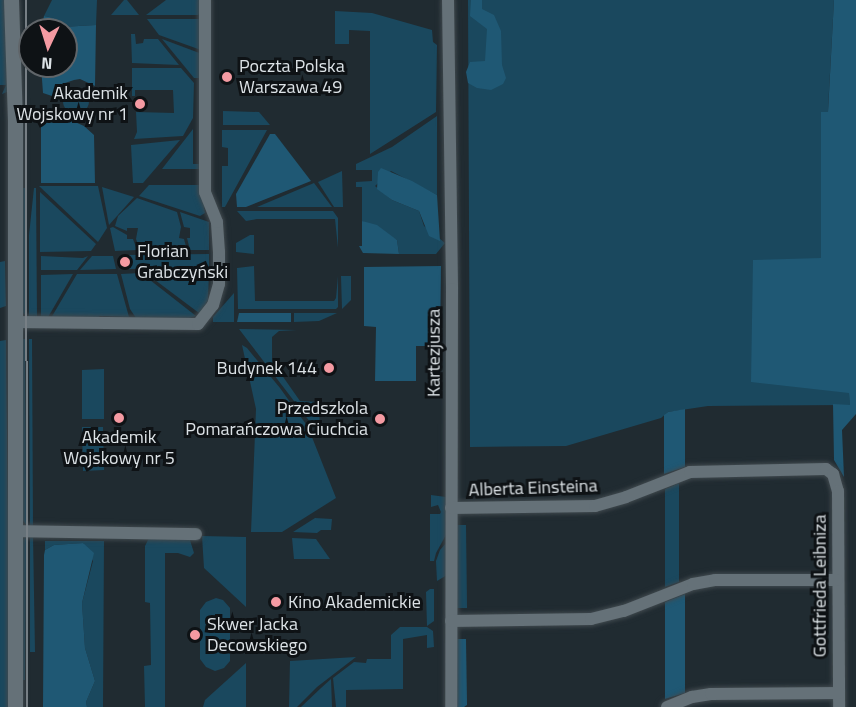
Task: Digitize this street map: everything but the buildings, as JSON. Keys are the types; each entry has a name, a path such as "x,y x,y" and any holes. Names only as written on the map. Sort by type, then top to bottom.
{"street":[{"path":"11,0 15,110 15,707"},
{"path":"15,322 198,324 218,297 217,222 206,196 205,0"},
{"name":"Kartezjusza","path":"448,0 451,707"},
{"name":"Alberta Einsteina","path":"451,508 584,507 626,497 690,472 826,469"},
{"name":"Gottfrieda Leibniza","path":"826,469 833,474 838,491 839,707"},
{"path":"16,531 196,534"},
{"path":"451,621 591,619 624,611 693,584 715,580 837,580"},
{"path":"668,707 692,697 711,694 839,693"}],"shaded area":[{"path":"0,0 5,0 7,92 2,94 6,85 0,85"},
{"path":"52,0 97,0 96,25 78,26 78,18 44,16"},
{"path":"124,0 127,0 139,15 111,15"},
{"path":"166,0 201,0 201,13 198,15 146,15"},
{"path":"468,0 834,0 828,109 845,289 850,405 708,406 668,412 661,418 566,446 470,447"},
{"path":"471,0 482,0 482,9 494,15 501,31 502,65 506,78 503,84 491,90 477,88 468,83 466,72 470,62 485,61 487,29 470,16"},
{"path":"834,0 856,0 856,414 842,430 844,477 834,460 833,404 850,405 849,393 751,382 753,260 821,258 821,112 828,112"},
{"path":"335,11 372,13 432,30 433,42 437,45 436,112 370,154 370,31 349,30 349,44 335,44"},
{"path":"147,19 201,19 201,50 159,35"},
{"path":"96,25 95,86 80,79 65,83 55,97 43,93 42,78 78,78 78,26"},
{"path":"131,34 135,34 136,44 143,43 144,39 158,39 179,65 132,63"},
{"path":"162,39 202,54 200,78 194,78"},
{"path":"132,68 181,68 194,83 193,118 183,136 134,139 137,132 136,112 174,113 173,90 135,90 135,96 132,96"},
{"path":"76,88 85,92 89,101 85,110 76,114 67,110 63,101 67,92"},
{"path":"41,108 58,109 66,118 84,126 94,135 95,183 41,183"},
{"path":"223,111 259,112 270,125 223,125"},
{"path":"437,116 437,195 391,171 375,186 392,200 419,211 424,226 445,243 436,254 399,254 397,240 362,221 362,187 356,187 356,182 372,181 372,170 356,170 356,164 392,147"},
{"path":"193,129 193,164 199,164 199,169 162,169"},
{"path":"222,130 267,130 225,207 222,207 222,166 228,166 228,148 222,147"},
{"path":"270,134 275,134 311,181 246,207 237,207 236,194"},
{"path":"180,140 143,183 133,183 131,145"},
{"path":"381,168 437,195 440,241 429,236 419,211 392,200 377,189 378,172"},
{"path":"342,171 343,207 334,207 318,182"},
{"path":"314,183 332,207 257,207"},
{"path":"149,185 201,185 205,213 200,216 139,196"},
{"path":"39,186 98,186 107,228 98,242"},
{"path":"102,187 134,197 109,225"},
{"path":"21,188 26,188 25,315 22,312"},
{"path":"34,188 36,188 37,319 29,318 29,235"},
{"path":"40,192 96,244 91,251 40,252"},
{"path":"137,198 177,212 181,227 179,238 184,239 187,250 140,250 136,239 138,228 127,228 127,231 115,226 118,216"},
{"path":"237,211 333,211 338,218 338,248 335,219 246,221"},
{"path":"180,212 209,222 209,250 190,250 187,238 190,238 190,228 184,227"},
{"path":"362,221 377,225 397,240 399,254 363,253 359,246 362,246"},
{"path":"113,227 127,235 127,239 133,239 137,250 115,251 110,228"},
{"path":"254,235 254,254 236,252 236,243"},
{"path":"209,254 209,268 126,269 128,261 126,255"},
{"path":"41,256 83,258 88,256 77,270 41,270"},
{"path":"92,256 113,256 116,269 80,270"},
{"path":"5,261 6,306 0,308 0,262"},
{"path":"254,266 255,301 334,301 338,276 338,307 336,309 238,309 237,268"},
{"path":"441,266 440,346 416,346 416,381 375,381 376,327 364,326 364,267"},
{"path":"209,272 208,301 199,313 147,274"},
{"path":"141,273 196,316 136,318 130,309 121,274"},
{"path":"73,274 47,319 41,320 41,275"},
{"path":"77,274 117,274 129,317 100,316 93,321 51,318"},
{"path":"341,276 351,276 351,300 342,309"},
{"path":"234,293 234,322 213,322 213,317"},
{"path":"239,313 291,313 291,322 237,322"},
{"path":"294,313 337,313 319,321 294,322"},
{"path":"239,329 297,330 279,331 272,337 272,361 300,401 319,402 320,435"},
{"path":"21,339 25,339 26,525 21,518"},
{"path":"29,339 32,339 33,527 30,527"},
{"path":"6,340 10,707 0,707 0,341"},
{"path":"242,345 280,388 308,427 336,498 282,532 251,532 256,409"},
{"path":"104,369 104,419 82,419 82,370"},
{"path":"685,409 685,467 664,474 664,415"},
{"path":"82,427 103,427 104,470 83,471"},
{"path":"679,483 679,582 665,587 665,489"},
{"path":"431,495 446,497 446,535 434,561 430,561 430,514 441,512 438,505 431,507"},
{"path":"315,518 332,519 331,530 321,530 317,533 293,532"},
{"path":"456,525 466,525 467,608 456,608"},
{"path":"33,535 35,652 30,652 30,536"},
{"path":"202,536 246,537 246,607 204,568"},
{"path":"26,537 25,680 21,680 22,540"},
{"path":"149,538 190,540 194,553 190,557 178,553 165,553 165,707 145,707 144,666 151,665 150,603 145,602 145,546"},
{"path":"292,538 316,539 330,559 294,559"},
{"path":"45,541 104,541 103,707 87,707 86,702 95,681 85,648 82,603 93,561 83,543 54,545 45,550"},
{"path":"447,542 447,575 437,581 436,561 440,550"},
{"path":"83,543 94,553 82,603 85,648 95,681 86,702 87,707 43,707 45,550 54,545"},
{"path":"434,589 434,621 427,626 426,592"},
{"path":"685,594 685,693 665,699 665,602"},
{"path":"216,598 223,600 230,608 230,661 224,668 215,671 206,667 200,659 200,610 206,602"},
{"path":"400,627 427,627 433,631 434,647 427,648 427,635 403,639 403,689 346,690 346,707 336,707 333,678 354,662 366,663 367,659 391,659 391,635"},
{"path":"456,639 466,639 467,705 464,707 456,707"},
{"path":"356,657 317,687 297,707 289,707 290,661"},
{"path":"246,663 246,707 203,707 205,700"},
{"path":"331,679 332,707 301,707 321,688"}],"tram line":[{"path":"26,0 28,707"}],"place":[{"name":"Poczta Polska Warszawa 49","path":"227,77"},
{"name":"Akademik Wojskowy nr 1","path":"140,104"},
{"name":"Florian Grabczyński","path":"125,262"},
{"name":"Budynek 144","path":"329,368"},
{"name":"Akademik Wojskowy nr 5","path":"119,418"},
{"name":"Przedszkola Pomarańczowa Ciuchcia","path":"380,419"},
{"name":"Kino Akademickie","path":"276,602"},
{"name":"Skwer Jacka Decowskiego","path":"195,635"}]}
